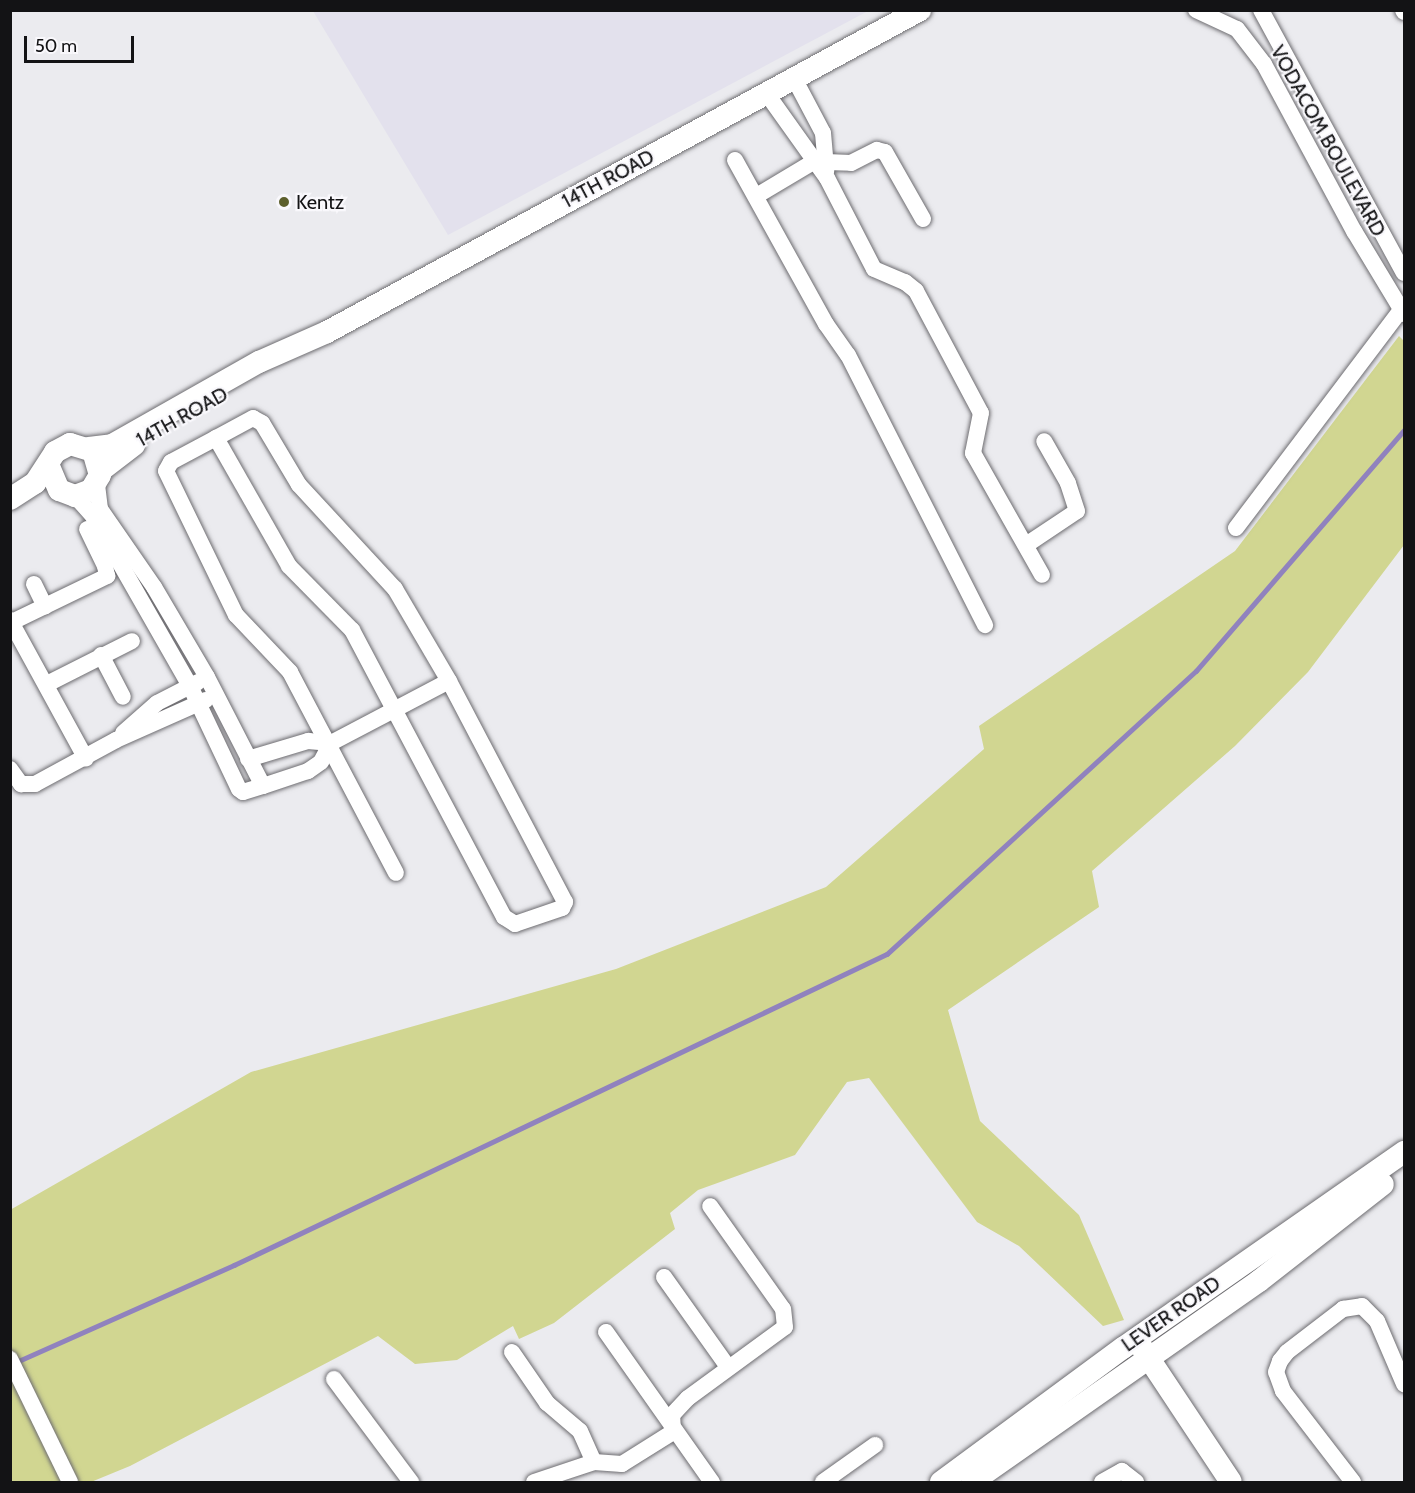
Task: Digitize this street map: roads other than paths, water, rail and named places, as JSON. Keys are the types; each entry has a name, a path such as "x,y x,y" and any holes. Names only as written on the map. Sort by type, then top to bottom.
{"street":[{"name":"14TH ROAD","path":"89,448 112,444 259,362 297,347 795,80 920,10"},
{"name":"VODACOM BOULEVARD","path":"1196,10 1237,29 1264,64 1403,310"},
{"name":"VODACOM BOULEVARD","path":"1261,10 1404,273"},
{"path":"795,80 823,133 823,167"},
{"path":"767,94 823,167 874,269 911,285 921,301 981,413 973,453 1042,574"},
{"path":"758,195 823,167 851,162 877,150 885,152 923,219"},
{"path":"735,160 758,195 826,324 848,355 985,625"},
{"path":"1236,528 1403,310"},
{"name":"14TH ROAD","path":"99,477 118,453 261,374 297,347"},
{"path":"216,438 289,566 352,630 392,709 508,922 515,924 562,908 565,897 449,681 395,589 300,485 258,419 253,418 171,462 166,471 236,615 290,672 331,743 396,873"},
{"path":"1026,544 1077,511 1068,483 1044,441"},
{"path":"10,499 49,467 62,447 78,444 89,448 98,458 100,509 154,587 207,677 263,786"},
{"path":"49,467 67,493 93,516 130,600 189,686 239,789 243,792 308,771 321,762 331,743 449,681"},
{"path":"10,508 67,493 84,494 99,477"},
{"path":"86,759 11,621 107,576 87,529"},
{"path":"34,584 45,607"},
{"path":"130,600 154,587"},
{"path":"47,684 132,641"},
{"path":"101,656 123,697"},
{"path":"116,740 156,703 207,677"},
{"path":"10,770 17,781 29,786 86,759 116,740 215,695"},
{"path":"248,759 308,741 331,743"},
{"name":"LEVER ROAD","path":"972,1482 1135,1352 1404,1152"},
{"name":"LEVER ROAD","path":"941,1482 1135,1352 1259,1281 1404,1167"},
{"path":"673,1432 671,1419 678,1407 787,1322 783,1308 710,1206"},
{"path":"664,1277 728,1367"},
{"path":"1353,1482 1283,1391 1276,1372 1280,1361 1287,1352 1343,1309 1362,1306 1377,1321 1404,1384"},
{"path":"606,1332 673,1432 712,1482"},
{"path":"512,1352 546,1403 580,1431 594,1462"},
{"path":"1135,1352 1220,1482"},
{"path":"1135,1352 1231,1482"},
{"path":"10,1359 69,1482"},
{"path":"334,1379 411,1482"},
{"path":"534,1482 594,1462 622,1464 673,1432"},
{"path":"823,1482 875,1445"},
{"path":"1102,1482 1122,1471 1136,1482"}],"waterway":[{"path":"14,1363 234,1265 887,954 1196,671 1404,430"}],"place":[{"name":"Kentz","path":"284,202"}]}
